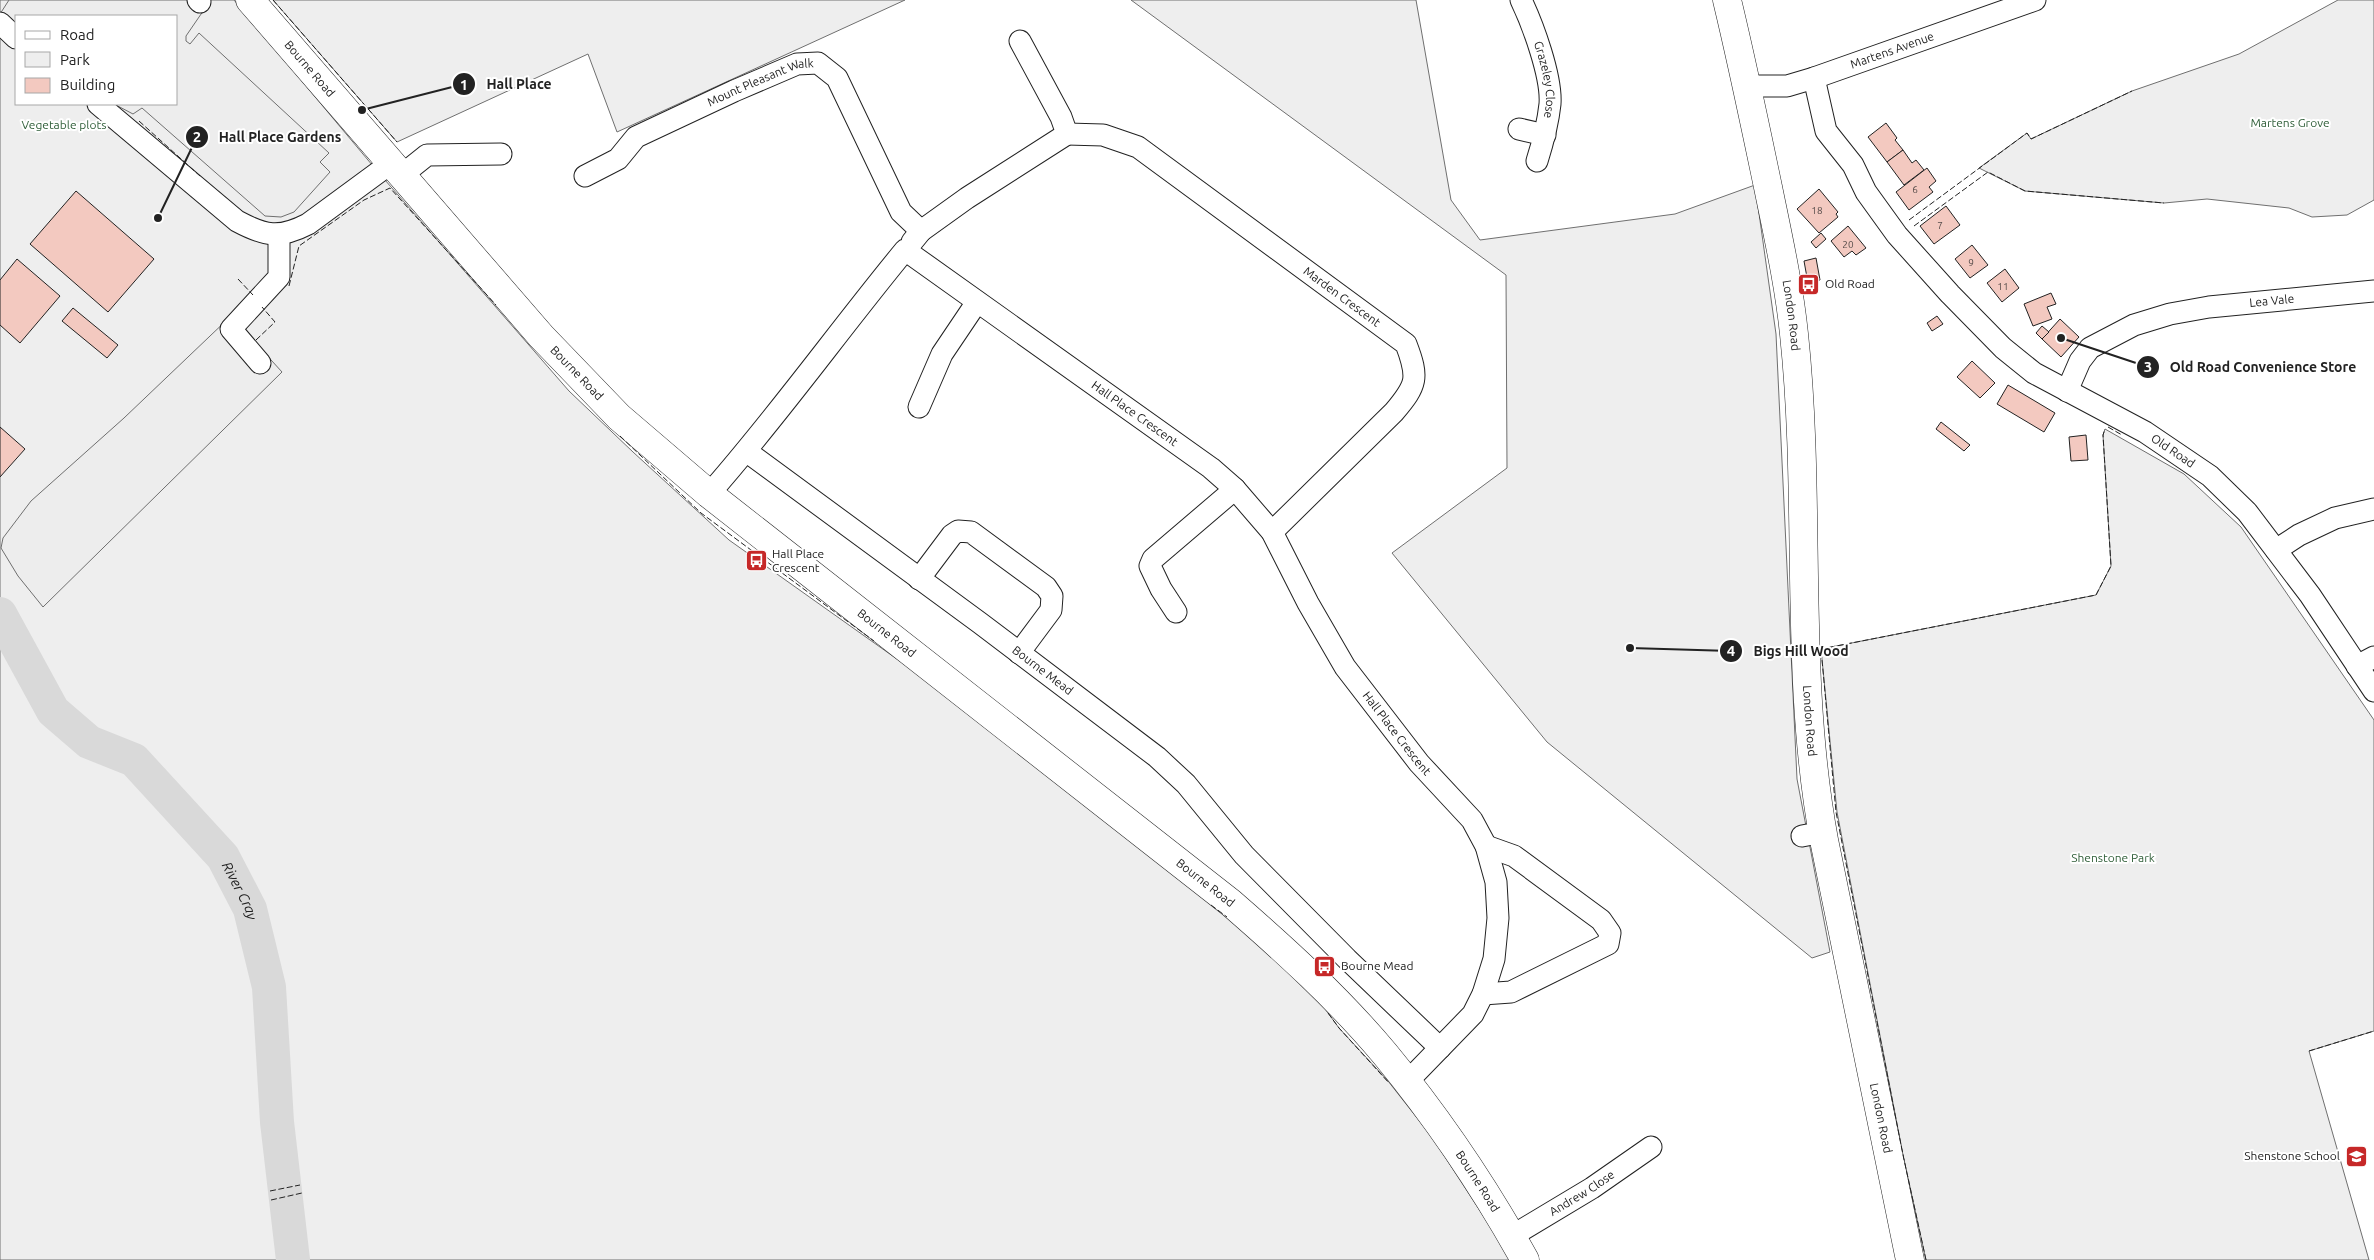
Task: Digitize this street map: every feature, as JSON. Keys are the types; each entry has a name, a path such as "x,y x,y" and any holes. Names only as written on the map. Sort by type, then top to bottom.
{"main road":[{"name":"Bourne Road","path":"250,0 580,378 619,417 709,494 1231,903 1280,945 1353,1019 1384,1054 1460,1155 1512,1236 1525,1260"},
{"name":"London Road","path":"1727,0 1748,86 1782,249 1794,334 1801,430 1804,660 1814,774 1812,834 1910,1260"}],"street":[{"name":"Grazeley Close","path":"1521,0 1530,17 1544,61 1550,102 1545,135 1537,161"},
{"name":"Martens Avenue","path":"1748,86 1787,86 1814,78 2035,0"},
{"path":"0,23 15,37"},
{"path":"709,494 746,451 847,321 921,232 967,198 1067,134 1061,117 1020,41"},
{"name":"Mount Pleasant Walk","path":"585,176 618,159 636,137 734,90 797,64 818,63 837,78 900,212 921,232"},
{"name":"Old Road","path":"1814,78 1840,124 1852,166 1866,192 1897,235 1950,294 2003,348 2034,372 2145,432 2210,476 2247,512 2310,595 2366,661 2374,691"},
{"path":"99,105 237,221 258,232 279,234 294,231 396,169 427,155 501,154"},
{"path":"1519,129 1545,135"},
{"name":"Marden Crescent","path":"1067,134 1103,135 1138,147 1406,344 1416,368 1411,393 1272,532"},
{"path":"260,363 231,329 278,277 279,234"},
{"name":"Hall Place Crescent","path":"905,250 1211,468 1234,489 1272,532 1308,603 1345,668 1419,763 1472,820 1486,846 1496,882 1498,918 1494,959 1483,994 1473,1014 1406,1083"},
{"name":"Lea Vale","path":"2067,391 2080,361 2090,348 2134,325 2170,314 2209,307 2374,291"},
{"path":"919,407 942,354 977,302"},
{"name":"Bourne Mead","path":"746,451 1019,653 1164,764 1186,784 1244,855 1347,959 1440,1048"},
{"path":"1176,612 1161,589 1150,566 1153,559 1234,489"},
{"path":"2276,550 2299,535 2335,518 2374,509"},
{"path":"919,579 952,535 958,531 971,532 1046,587 1052,596 1051,610 1019,653"},
{"path":"1483,994 1511,992 1608,944 1610,932 1601,920 1514,856 1486,846"},
{"name":"Andrew Close","path":"1512,1236 1592,1188 1651,1147"}],"green space":[{"name":"Vegetable plots","path":"0,0 234,0 378,172 569,391 633,452 729,540 942,691 1247,933 1323,1006 1339,1028 1388,1081 1432,1137 1512,1260 0,1260"},
{"path":"273,0 905,0 617,132 588,54 397,142"},
{"path":"1131,0 1416,0 1451,200 1480,240 1675,214 1755,185 1776,334 1797,779 1830,952 1812,958 1547,742 1392,553 1507,468 1506,275"},
{"name":"Martens Grove","path":"2338,0 2374,0 2374,200 2347,215 2312,217 2289,208 2207,199 2164,203 2025,191 1979,168 2027,133 2031,139 2132,91 2239,54"},
{"name":"Shenstone Park","path":"2105,429 2184,474 2241,527 2374,720 2374,1031 2309,1051 2369,1260 1926,1260 1903,1155 1837,812 1821,649 2096,595 2111,566 2103,435"}],"shaded area":[{"path":"9,0 209,0 186,36 186,41 190,44 199,33 329,153 320,162 330,172 294,212 281,217 265,216 142,108 133,114 116,105 178,105 178,15 15,15 15,26 0,14"},
{"path":"231,316 282,372 43,607 18,576 1,548 3,538 31,501 124,418"}],"building":[{"path":"1886,123 1903,150 1887,162 1868,137"},
{"path":"1903,150 1912,163 1916,160 1924,170 1904,185 1887,162"},
{"path":"1927,168 1936,181 1929,187 1933,192 1909,210 1896,192"},
{"path":"1819,189 1838,212 1836,214 1838,217 1819,233 1797,209"},
{"path":"76,191 154,259 108,312 30,244"},
{"path":"1946,206 1960,225 1934,244 1920,226"},
{"path":"1848,226 1866,248 1856,255 1852,251 1844,257 1831,241"},
{"path":"1821,233 1826,239 1816,248 1811,242"},
{"path":"1972,245 1988,265 1970,278 1955,259"},
{"path":"1816,258 1820,280 1808,283 1804,261"},
{"path":"17,259 60,296 20,343 0,325 0,280"},
{"path":"2005,269 2019,288 2002,302 1987,283"},
{"path":"2051,293 2056,304 2047,307 2052,319 2033,326 2024,304"},
{"path":"73,308 118,345 107,358 62,321"},
{"path":"1937,316 1943,324 1932,331 1927,323"},
{"path":"2060,319 2079,337 2061,357 2042,339"},
{"path":"2042,326 2049,332 2042,339 2036,333"},
{"path":"1972,361 1995,383 1980,398 1957,377"},
{"path":"2008,385 2055,413 2044,432 1997,404"},
{"path":"1941,422 1970,445 1964,451 1936,429"},
{"path":"0,427 25,449 0,477"},
{"path":"2086,435 2088,460 2071,461 2069,437"}],"waterway":[{"name":"River Cray","path":"0,614 53,711 89,742 134,760 223,857 250,909 269,987 277,1122 293,1260"}],"fence":[{"path":"273,0 397,142"},
{"path":"1909,220 2027,133 2031,139 2132,91"},
{"path":"139,121 200,176"},
{"path":"1914,226 1988,172 2025,191 2164,203"},
{"path":"289,286 299,246 364,200 390,188 496,305"},
{"path":"238,279 253,295"},
{"path":"256,340 275,322 262,307"},
{"path":"2108,427 2122,435"},
{"path":"1926,1260 1903,1155 1836,812 1821,649 2096,595 2111,566 2103,435 2105,429"},
{"path":"620,436 701,513 874,641"},
{"path":"1211,905 1227,917"},
{"path":"1328,1013 1339,1028 1389,1083"},
{"path":"2309,1051 2374,1031"},
{"path":"270,1191 300,1185"},
{"path":"271,1200 302,1193"}],"place":[{"name":"Hall Place","path":"362,110"},
{"name":"Hall Place Gardens","path":"158,218"},
{"name":"Old Road","path":"1809,284"},
{"name":"Old Road Convenience Store","path":"2061,338"},
{"name":"Hall Place Crescent","path":"756,561"},
{"name":"Bigs Hill Wood","path":"1630,648"},
{"name":"Bourne Mead","path":"1325,966"},
{"name":"Shenstone School","path":"2356,1156"}]}
